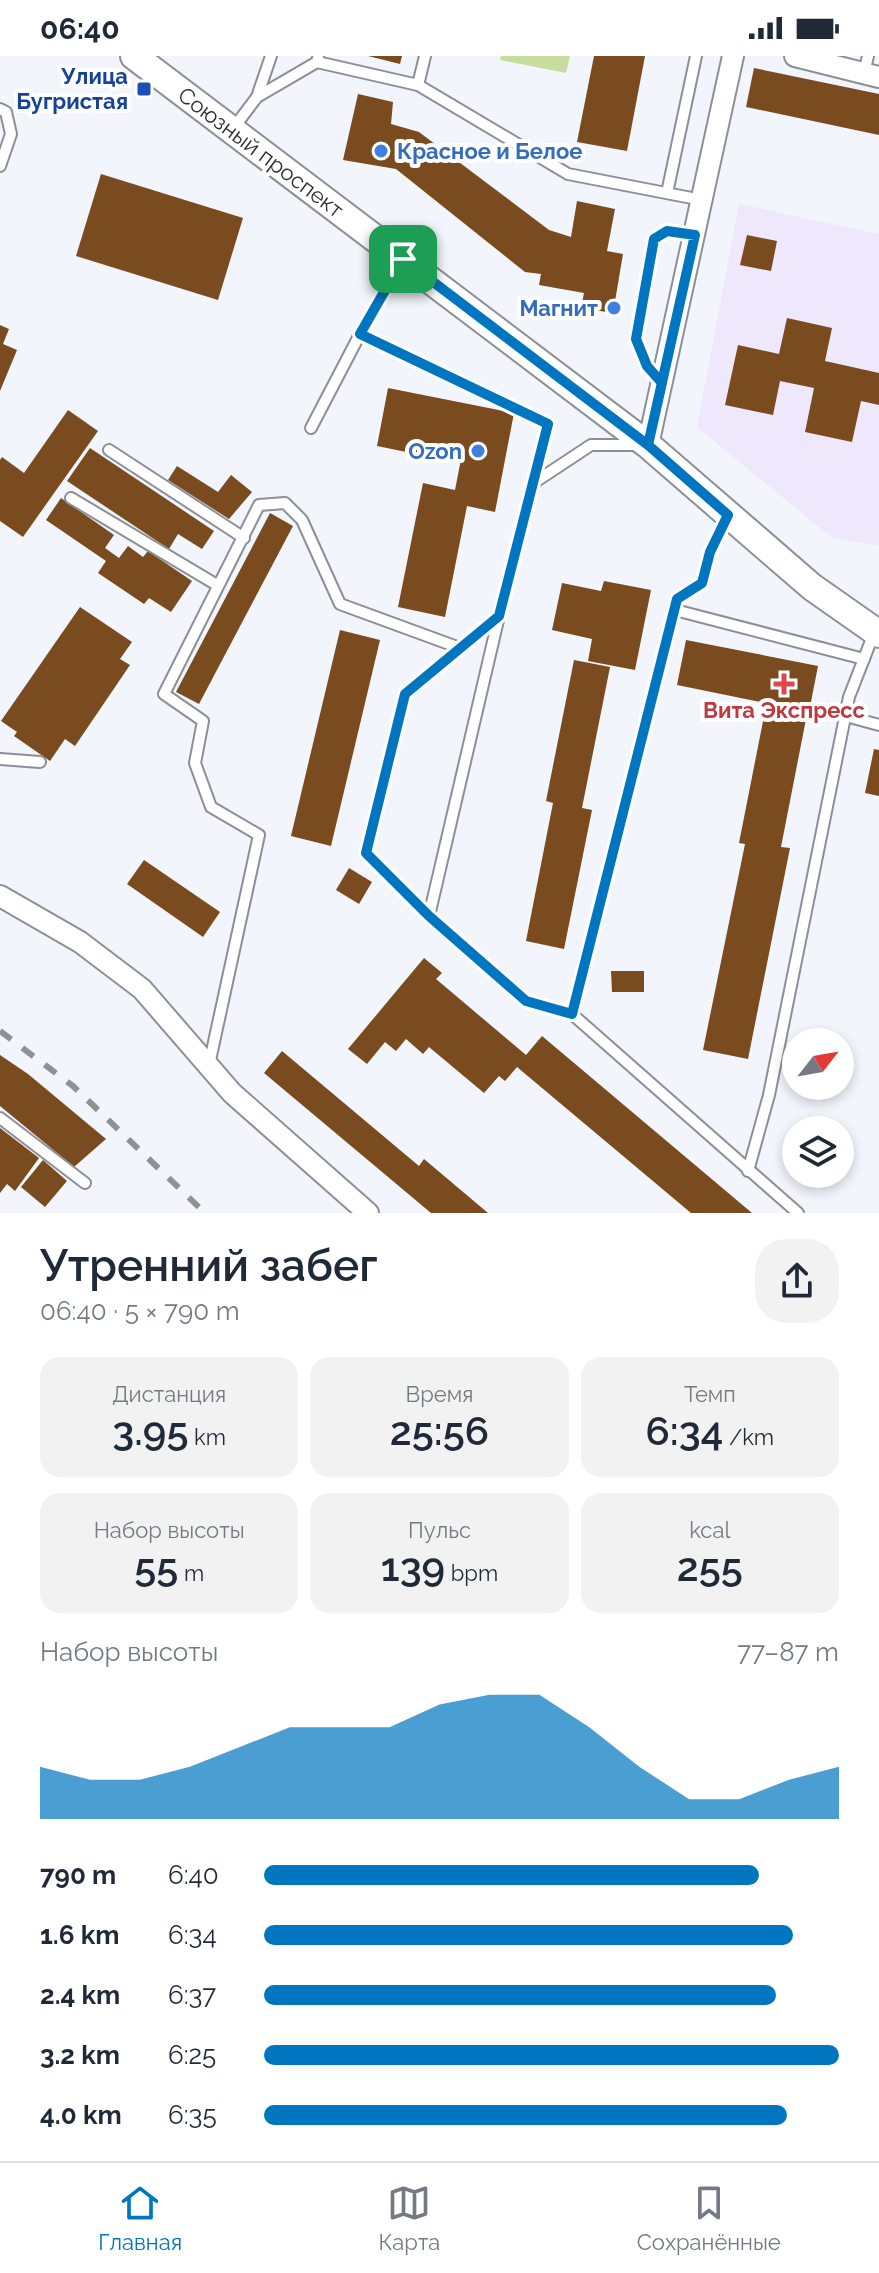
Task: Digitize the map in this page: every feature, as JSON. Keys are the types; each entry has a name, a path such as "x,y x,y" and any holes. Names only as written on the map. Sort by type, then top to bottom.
{"street":[{"name":"Союзный проспект","path":"134,56 648,445 812,587 877,632"},
{"path":"648,445 733,56"},
{"path":"795,56 870,69"},
{"path":"0,896 80,942 142,989 232,1093 358,1210"}],"lane":[{"path":"232,130 257,97 271,56"},
{"path":"418,85 425,56"},
{"path":"667,193 696,56"},
{"path":"257,97 318,59 418,85 568,174 702,200"},
{"path":"0,109 10,123 11,134 0,166"},
{"path":"662,383 647,366 636,339 654,239 667,231 695,235"},
{"path":"311,428 403,259"},
{"path":"360,334 548,424 499,616 429,916"},
{"path":"535,482 591,445 648,445"},
{"path":"109,450 244,538"},
{"path":"71,498 217,585"},
{"path":"208,1066 259,835 211,807 195,763 203,721 164,694 259,505 285,503 302,520 340,604 460,648"},
{"path":"572,1014 677,599 702,583 710,552 728,515"},
{"path":"675,610 864,659"},
{"path":"499,616 405,694 366,853 429,916 526,1001 572,1014 798,1213"},
{"path":"748,1171 769,1095 846,716 864,659 877,632"},
{"path":"846,716 879,725"},
{"path":"0,759 40,762"},
{"path":"0,1118 85,1183"}],"shaded area":[{"path":"739,204 879,234 879,546 831,537 697,427"}],"green space":[{"path":"501,56 570,56 566,73 500,60"}],"building":[{"path":"368,56 402,56 400,64"},
{"path":"594,56 645,56 627,151 577,142"},
{"path":"754,68 879,94 879,135 746,107"},
{"path":"358,94 393,102 391,124 419,132 549,230 571,237 577,201 615,209 607,251 623,254 613,313 581,308 584,293 539,285 541,274 525,272 396,169 343,160"},
{"path":"101,174 243,218 218,300 76,256"},
{"path":"747,235 777,241 771,271 740,265"},
{"path":"787,318 832,328 825,361 879,373 879,405 861,401 852,442 805,432 814,388 780,381 773,415 725,405 738,345 779,354"},
{"path":"0,325 9,329 3,344 17,350 0,391"},
{"path":"388,388 514,413 495,512 467,506 445,617 398,607 423,483 455,490 463,449 434,443 431,457 377,446"},
{"path":"68,410 98,431 23,537 0,521 0,460 2,457 24,473"},
{"path":"90,448 214,531 202,549 178,534 169,549 67,481"},
{"path":"177,466 218,492 231,475 252,492 229,519 168,480"},
{"path":"61,498 114,535 105,548 119,558 128,546 143,557 148,551 192,581 171,612 149,598 144,604 98,573 106,561 46,520"},
{"path":"270,513 293,526 199,704 176,692"},
{"path":"604,581 651,590 635,670 588,661 592,639 552,630 562,583 601,591"},
{"path":"80,607 132,642 120,659 130,665 75,746 65,739 50,761 14,736 17,732 1,721"},
{"path":"340,630 380,640 331,846 291,836"},
{"path":"686,640 818,666 809,712 677,685"},
{"path":"574,660 610,667 582,808 592,810 564,949 526,941 553,803 546,801"},
{"path":"766,706 807,714 781,847 790,848 748,1059 703,1050 745,844 739,843"},
{"path":"874,749 879,750 879,796 865,793"},
{"path":"144,860 220,912 203,937 127,884"},
{"path":"349,868 372,882 359,904 336,890"},
{"path":"424,958 442,973 436,979 526,1055 542,1036 752,1213 691,1213 517,1067 505,1081 499,1076 484,1093 429,1047 423,1054 406,1039 396,1051 385,1042 367,1064 348,1049"},
{"path":"611,971 644,971 644,992 612,992"},
{"path":"282,1051 419,1166 424,1159 488,1213 431,1213 264,1073"},
{"path":"0,1055 28,1074 106,1139 74,1167 0,1106"},
{"path":"0,1128 39,1158 15,1191 7,1184 0,1193"},
{"path":"43,1160 67,1181 45,1207 21,1187"}],"railway":[{"path":"0,1031 73,1086 205,1213"}],"place":[{"name":"Улица Бугристая","path":"144,89"},
{"name":"Красное и Белое","path":"381,151"},
{"name":"Магнит","path":"614,308"},
{"name":"Ozon","path":"478,451"},
{"name":"Вита Экспресс","path":"784,684"}],"route":[{"path":"403,259 360,334 548,424 499,616 405,694 366,853 429,916 526,1001 572,1014 677,599 702,583 710,552 728,515 648,445 662,383 695,235 667,231 660,232 654,239 636,339 647,366 662,383 648,445 403,259"}]}
